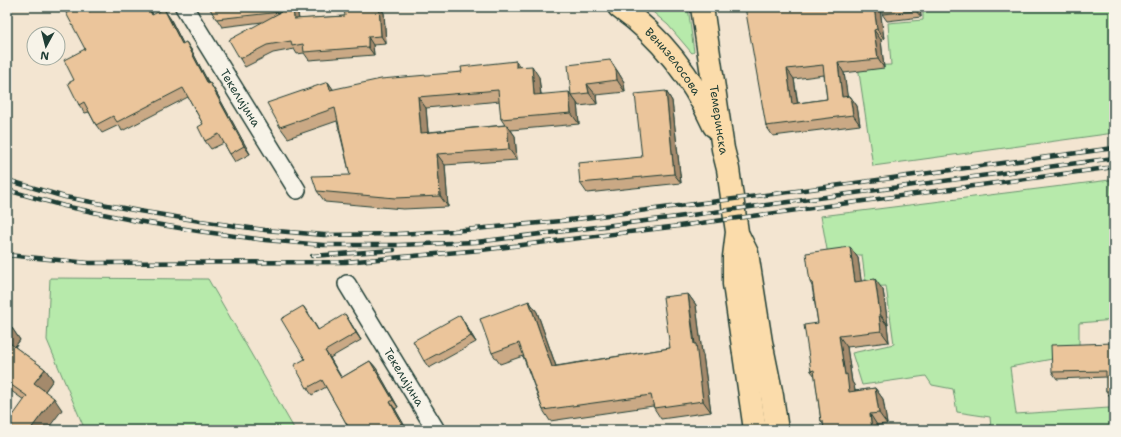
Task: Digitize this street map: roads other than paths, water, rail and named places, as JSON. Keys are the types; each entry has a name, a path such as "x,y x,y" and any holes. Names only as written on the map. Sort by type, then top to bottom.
{"main road":[{"name":"Венизелосова","path":"619,7 653,35 675,60 705,107 724,149"},
{"name":"Темеринска","path":"702,7 737,232 734,257 734,284 755,430"},
{"name":"Темеринска","path":"737,232 747,252 777,430"}],"street":[{"name":"Текелијина","path":"184,7 297,190"},
{"name":"Текелијина","path":"347,284 436,430"}],"railway":[{"path":"7,180 65,197 200,221 265,230 324,235 397,234 453,231 561,221 1114,148"},
{"path":"7,190 64,206 137,221 198,231 265,240 323,245 398,245 476,242 677,217 1114,158"},
{"path":"7,255 89,263 345,262 481,250 679,226 1114,167"},
{"path":"312,256 394,250"}]}
